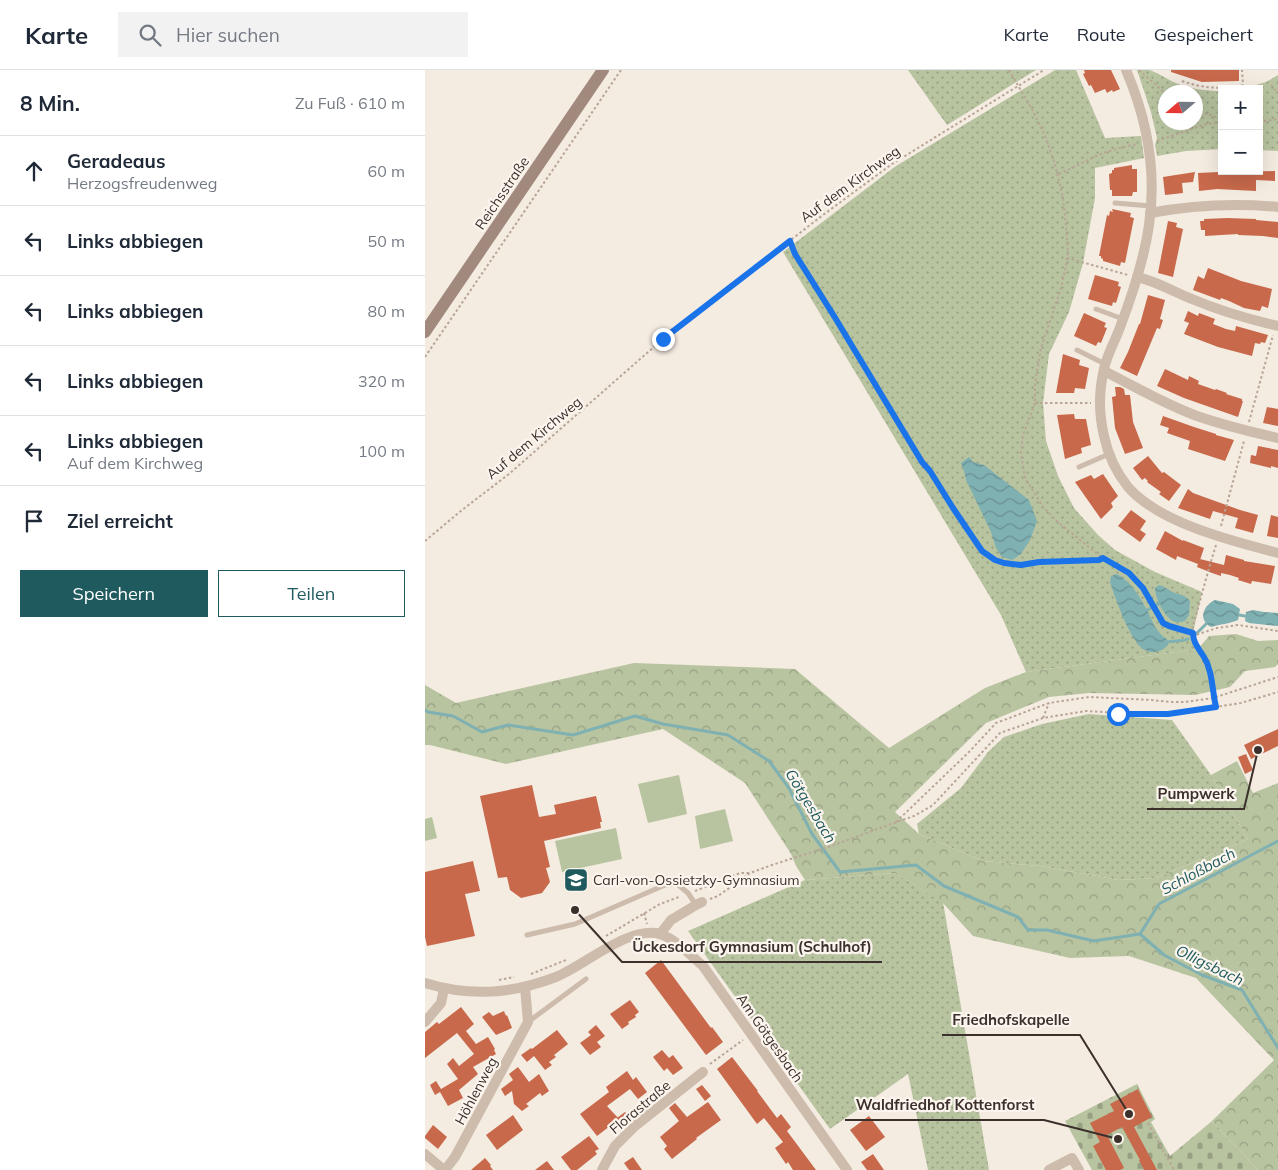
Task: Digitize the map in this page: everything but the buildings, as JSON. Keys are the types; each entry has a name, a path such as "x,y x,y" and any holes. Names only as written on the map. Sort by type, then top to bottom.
{"main road":[{"name":"Reichsstraße","path":"425,332 603,70"}],"street":[{"path":"1126,70 1139,105 1149,142 1152,184 1151,209 1137,277 1105,367 1100,403 1102,428 1109,454 1114,466 1129,487 1152,508 1197,529 1278,553"},
{"path":"1151,209 1239,205 1278,207"},
{"path":"1137,277 1148,279 1174,292 1217,309 1277,326"},
{"path":"1105,367 1155,397 1196,416 1278,438"},
{"path":"425,983 444,989 490,993 525,987 556,977 578,967 606,948 629,938 649,933 659,934 671,920 699,904"},
{"name":"Am Götgesbach","path":"659,934 675,942 703,966 847,1170"},
{"path":"525,987 528,1022"},
{"path":"425,1022 441,1003 444,989"},
{"name":"Höhlenweg","path":"444,1170 455,1157 528,1022"},
{"name":"Florastraße","path":"603,1170 615,1146 635,1126 703,1072"},
{"path":"425,1154 444,1170"},
{"path":"1049,1170 1072,1158 1079,1170"}],"lane":[{"path":"1115,203 1151,209"},
{"path":"1096,310 1123,319"},
{"path":"1077,350 1105,367"},
{"path":"1079,467 1109,454"},
{"path":"527,935 575,924 665,885 677,884 699,904"},
{"name":"Höhlenweg","path":"528,1022 586,979"}],"path":[{"path":"425,358 621,70"},
{"path":"1009,70 1045,136 1058,174 1066,223 1068,251 1061,288 1041,348 1035,382 1035,403 1023,435 1021,454 1025,478 1043,507 1059,523 1103,558 1129,573 1143,588 1163,623 1197,635 1217,628 1238,625 1278,630"},
{"name":"Auf dem Kirchweg","path":"425,541 509,474 663,339 790,241 892,164 1045,70"},
{"path":"1139,70 1158,87"},
{"path":"1182,81 1207,88 1234,87 1243,85 1242,70"},
{"path":"1271,85 1278,93"},
{"path":"1203,113 1218,119"},
{"path":"1263,121 1278,119"},
{"path":"1058,174 1123,146 1158,141 1195,127 1218,121"},
{"path":"790,241 795,254 922,462 930,471 982,551 995,560 1021,565 1039,562 1099,560 1103,558"},
{"path":"1067,258 1137,277"},
{"path":"1260,383 1277,326"},
{"path":"1035,403 1100,403"},
{"path":"1231,488 1234,479"},
{"path":"1205,582 1192,634 1195,644 1206,662 1216,707"},
{"path":"894,824 969,752 996,723 1049,703 1089,697 1185,702 1213,698 1278,677"},
{"path":"696,890 699,904 718,896 750,873 913,816 933,805 1000,733 1043,718 1086,711 1118,714 1168,714 1216,707 1260,698 1278,692"},
{"path":"1043,718 1049,703"},
{"path":"604,937 660,904 740,873 750,873"},
{"path":"525,976 566,960"},
{"path":"499,980 516,977"},
{"path":"703,1072 750,1034"},
{"path":"1148,1124 1174,1170"}],"green space":[{"path":"908,70 1036,70 947,125"},
{"path":"1055,70 1076,70 1105,138 1141,136 1144,158 1095,168 1095,198 1083,263 1069,312 1049,354 1043,403 1046,441 1058,476 1074,508 1098,535 1115,550 1155,572 1202,592 1193,633 1198,649 1026,672 1001,615 783,252 896,166"},
{"path":"1137,70 1152,71 1182,85 1158,85 1158,130 1203,130 1203,90 1218,91 1218,149 1186,151 1157,156 1155,145 1157,138 1151,112"},
{"path":"1278,75 1278,151 1263,150 1263,85 1256,85"},
{"path":"1236,634 1258,641 1278,640 1278,664 1275,667 1245,671 1230,687 1195,695 1089,693 1049,697 986,723 895,812 919,834 983,861 1040,866 1119,880 1156,878 1248,839 1211,775 1237,761 1253,793 1278,783 1278,1170 1258,1170 1212,1121 1274,1060 1196,978 1129,956 1070,958 973,936 942,902 895,873 805,880 791,854 745,783 663,729 506,764 425,745 425,685 456,703 634,663 795,669 889,748 985,688 1026,672 1198,649 1209,636"},
{"path":"1089,714 1172,720 1211,775 1248,839 1156,878 1119,880 1040,866 983,861 919,834 917,824 961,788 988,752 1004,737 1042,724"},
{"path":"679,775 687,814 648,823 638,784"},
{"path":"725,809 733,841 700,849 695,816"},
{"path":"432,817 437,838 425,841 425,819"},
{"path":"616,828 622,859 562,872 555,841"},
{"path":"895,873 943,902 989,1170 928,1170 908,1074 830,1129 688,931 805,880"},
{"path":"1137,1084 1155,1119 1151,1122 1170,1156 1212,1121 1258,1170 1092,1170 1065,1121"}],"water":[{"path":"969,457 973,462 984,465 1029,500 1037,521 1030,540 1021,554 1012,560 1002,557 996,548 991,532 966,480 961,463"},
{"path":"1117,574 1134,589 1157,630 1167,639 1168,645 1163,649 1157,652 1147,651 1133,637 1123,618 1110,582 1111,576"},
{"path":"1159,585 1185,596 1190,601 1189,615 1185,621 1173,621 1163,611 1155,592 1155,588"},
{"path":"1215,600 1233,604 1240,609 1238,620 1211,627 1207,624 1203,616 1205,609"},
{"path":"1253,610 1278,613 1278,626 1245,621 1246,612"}],"waterway":[{"path":"1147,610 1159,604"},
{"path":"1239,615 1245,616"},
{"path":"1196,634 1206,624"},
{"path":"1167,642 1188,639"},
{"name":"Götgesbach","path":"425,710 453,716 482,732 508,725 573,735 635,716 663,724 728,735 769,761 789,788 812,834 840,872 916,865 944,886 1018,917 1028,930 1047,930 1094,941 1140,934"},
{"name":"Schloßbach","path":"1140,934 1159,904 1278,841"},
{"name":"Olligsbach","path":"1140,934 1164,955 1202,975 1242,990 1278,1048"}],"place":[{"name":"Pumpwerk","path":"1258,750"},
{"name":"Carl-von-Ossietzky-Gymnasium","path":"576,880"},
{"name":"Ückesdorf Gymnasium (Schulhof)","path":"575,910"},
{"name":"Friedhofskapelle","path":"1129,1114"},
{"name":"Waldfriedhof Kottenforst","path":"1118,1139"}],"route":[{"path":"663,339 790,241 795,254 922,462 930,471 982,551 995,560 1021,565 1039,562 1099,560 1103,558 1129,573 1143,588 1163,623 1193,633 1192,636 1195,644 1204,657 1211,678 1216,707 1168,714 1118,714"}]}
